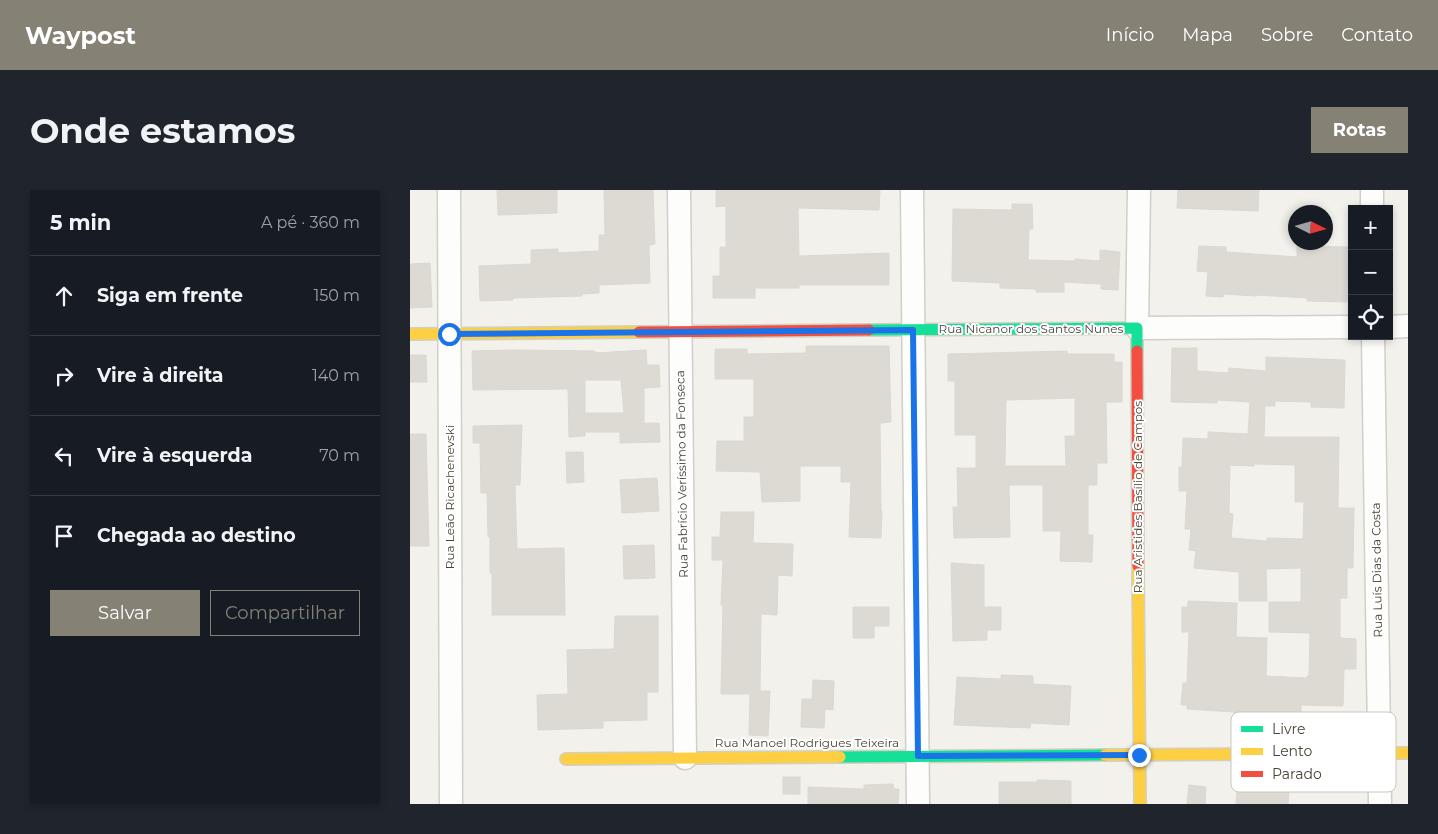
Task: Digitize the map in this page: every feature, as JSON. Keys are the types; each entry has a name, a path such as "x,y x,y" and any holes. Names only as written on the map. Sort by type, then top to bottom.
{"street":[{"name":"Rua Leão Ricachenevski","path":"449,190 451,804"},
{"name":"Rua Fabrício Veríssimo da Fonseca","path":"679,190 685,758"},
{"path":"912,190 918,804"},
{"name":"Rua Aristides Basílio de Campos","path":"1139,190 1137,328 1140,804"},
{"path":"1372,190 1372,205"},
{"path":"1393,326 1408,326"},
{"name":"Rua Nicanor dos Santos Nunes","path":"410,334 1348,327"},
{"name":"Rua Luís Dias da Costa","path":"1373,340 1379,712"},
{"name":"Rua Manoel Rodrigues Teixeira","path":"566,759 1231,754"}],"building":[{"path":"497,190 557,190 557,213 498,215"},
{"path":"604,190 653,190 655,244 649,245 650,283 599,285 599,293 582,294 582,296 480,301 479,266 531,264 531,250 558,249 558,253 599,251 599,235 605,235"},
{"path":"716,190 880,190 879,210 798,208 799,256 889,253 889,285 799,285 799,288 755,288 755,298 713,298 713,276 720,276 720,247 726,247 726,206 716,207"},
{"path":"1178,190 1259,190 1258,211 1177,208"},
{"path":"1012,204 1032,204 1033,229 1029,229 1028,260 1075,261 1075,259 1100,261 1100,250 1120,252 1118,290 1101,289 1101,284 1064,282 1064,292 1036,292 1036,289 1000,288 1000,283 952,281 953,209 1012,210"},
{"path":"1199,246 1226,247 1226,252 1297,257 1297,250 1333,250 1333,247 1348,247 1347,302 1307,301 1307,298 1256,295 1223,294 1223,297 1206,296 1208,272 1197,271"},
{"path":"430,263 432,307 410,308 410,264"},
{"path":"806,346 889,346 891,422 880,423 881,538 849,537 851,482 841,482 841,466 800,466 800,501 762,502 760,472 716,471 717,441 744,441 744,417 754,417 754,379 715,379 715,349 747,349 747,354 806,353"},
{"path":"1172,348 1197,348 1197,371 1228,373 1229,368 1266,371 1266,357 1345,360 1344,408 1311,407 1311,402 1275,401 1275,406 1265,406 1264,437 1339,437 1338,508 1354,508 1353,568 1347,568 1347,598 1340,598 1340,638 1356,639 1356,669 1344,669 1343,706 1301,705 1301,712 1234,712 1187,709 1187,705 1181,705 1183,683 1187,683 1189,632 1182,632 1182,607 1188,607 1188,601 1237,603 1236,637 1267,638 1266,676 1307,678 1309,676 1310,633 1269,632 1269,602 1301,602 1301,568 1266,569 1267,601 1239,601 1239,572 1194,568 1196,551 1189,550 1191,529 1185,529 1187,491 1179,491 1179,467 1182,467 1183,438 1208,439 1208,432 1248,434 1250,402 1217,400 1217,403 1171,402","holes":["1230,465 1295,465 1295,502 1304,502 1303,539 1267,538 1267,541 1231,538 1233,514 1229,513"]},
{"path":"646,350 647,365 659,365 660,387 644,388 644,423 659,423 660,442 620,443 620,432 585,432 585,436 569,437 568,389 473,390 472,351 595,351 595,353","holes":["585,380 621,380 624,413 585,413"]},
{"path":"1067,351 1067,354 1114,354 1114,362 1122,362 1122,402 1106,402 1107,463 1097,463 1097,485 1088,485 1088,535 1093,535 1092,562 1060,561 1061,531 1043,531 1043,485 1009,485 1010,537 954,538 953,507 958,507 957,468 976,468 976,435 955,435 955,381 948,381 948,354","holes":["1075,398 1075,436 1065,436 1066,466 1005,466 1006,400"]},
{"path":"410,355 426,355 427,382 410,382"},
{"path":"522,425 520,485 515,485 517,549 564,548 565,615 492,615 492,573 490,573 487,493 481,493 480,443 473,443 473,426"},
{"path":"410,434 426,434 429,546 410,546"},
{"path":"566,452 583,452 584,482 567,483"},
{"path":"657,478 659,511 622,513 620,480"},
{"path":"721,512 754,512 753,543 793,544 792,576 778,575 777,615 761,614 760,691 770,691 768,736 749,735 750,694 721,694 723,560 712,560 712,537 720,537"},
{"path":"654,545 655,578 624,579 623,546"},
{"path":"951,563 984,565 984,607 1001,607 1001,630 987,630 987,640 953,641"},
{"path":"853,607 889,607 889,626 874,626 874,638 853,638"},
{"path":"615,616 658,616 658,692 647,692 647,720 603,721 603,728 538,730 537,695 568,694 567,650 614,649"},
{"path":"1001,675 1033,676 1033,684 1071,686 1069,725 1031,723 1030,728 954,725 957,677 1001,679"},
{"path":"813,680 834,681 833,710 825,709 824,728 801,727 802,699 812,699"},
{"path":"783,777 800,777 800,794 783,794"},
{"path":"1037,780 1071,781 1071,804 999,804 999,782 1037,782"},
{"path":"893,784 894,789 899,789 898,804 808,804 808,787 864,789 864,785"},
{"path":"1189,785 1206,787 1205,804 1187,804"},
{"path":"1237,792 1289,792 1288,804 1236,804"}],"traffic: fast":[{"path":"869,330 1137,328 1137,351"},
{"path":"840,757 1105,755"}],"traffic: slow":[{"path":"410,334 639,332"},
{"path":"1138,566 1140,804"},
{"path":"1396,753 1408,753"},
{"path":"1105,755 1231,754"},
{"path":"566,759 840,757"}],"traffic: jam":[{"path":"639,332 869,330"},
{"path":"1137,351 1138,566"}],"route":[{"path":"449,334 913,330 918,756 1139,755"}]}
